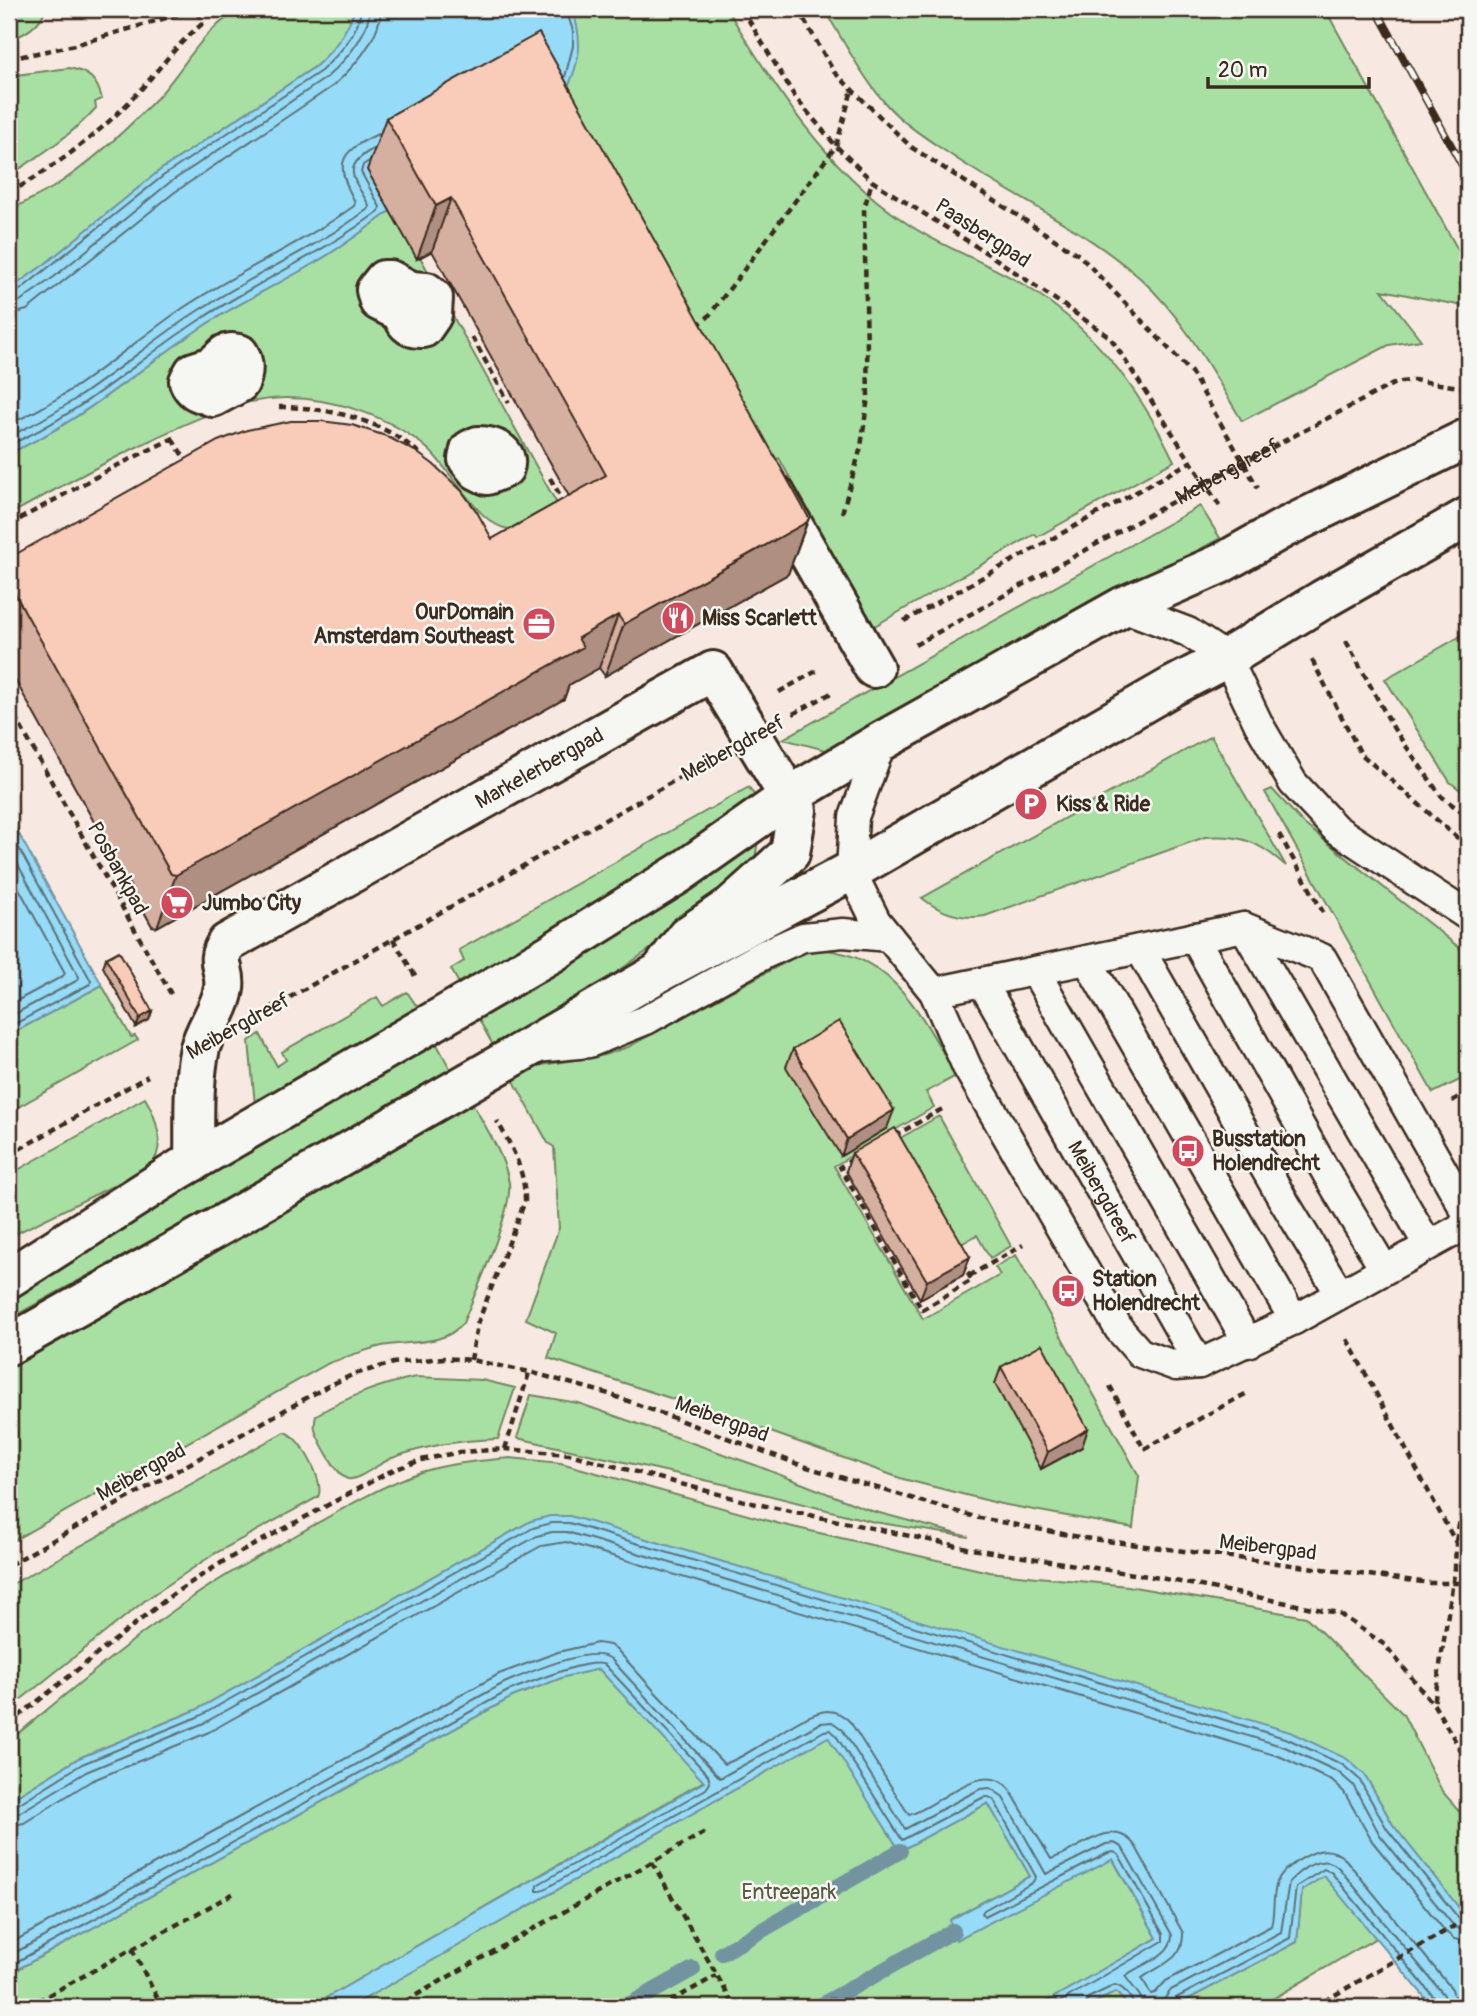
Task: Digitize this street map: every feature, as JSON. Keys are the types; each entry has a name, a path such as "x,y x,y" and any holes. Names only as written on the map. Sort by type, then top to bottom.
{"main road":[{"path":"9,1278 194,1161 550,954 680,873 789,797 882,741 1122,607 1220,564 1282,529 1468,438"},
{"path":"771,487 868,657"},
{"path":"9,1345 660,972 851,871 1173,686 1227,658 1468,517"},
{"name":"Markelerbergpad","path":"194,1161 200,1047 224,991 224,978 219,961 220,952 227,943 713,671 797,810 790,853 731,906 687,936 660,972"}],"lane":[{"path":"1122,607 1188,632 1227,658 1259,725 1293,783 1336,829 1468,916"},
{"path":"882,741 855,817 851,871 876,921 934,992 967,1067 1119,1329 1140,1353 1176,1366 1199,1364 1294,1320 1468,1224"},
{"path":"934,992 1244,927 1322,958 1468,1215"},
{"path":"1244,927 1428,1245"},
{"path":"528,1049 589,1043 646,1020 765,954 803,937 843,933 889,937"},
{"path":"1194,937 1326,1172 1384,1269"},
{"path":"1140,949 1340,1294"},
{"path":"1087,960 1294,1320"},
{"path":"1035,971 1248,1343"},
{"name":"Meibergdreef","path":"982,982 1199,1364"},
{"path":"9,1258 46,1253"}],"path":[{"path":"9,59 75,45 196,9 202,23 128,103 90,138 63,159 9,193"},
{"name":"Paasbergpad","path":"742,9 795,97 836,146 872,181 993,257 1110,337 1192,461 1245,551"},
{"name":"Paasbergpad","path":"798,9 834,72 911,147 1079,255 1191,372 1282,529"},
{"path":"691,330 708,317 836,146 852,90"},
{"path":"820,573 839,526 866,425 868,397 864,209 872,181"},
{"path":"466,326 513,411"},
{"name":"Meibergdreef","path":"9,1155 200,1047 745,726 868,657 1206,484 1395,383 1414,380 1468,388"},
{"path":"172,439 192,472"},
{"path":"745,726 868,657 1192,461"},
{"path":"547,471 567,508"},
{"path":"1322,600 1394,729 1441,796 1468,817"},
{"path":"1288,621 1311,658 1361,754 1468,847"},
{"name":"Posbankpad","path":"9,706 200,1047"},
{"path":"1273,824 1327,920"},
{"path":"1447,1104 1468,1091"},
{"path":"889,1138 936,1111"},
{"path":"859,1156 840,1167 922,1310 972,1280 962,1265"},
{"path":"471,1360 477,1325 525,1201 525,1181"},
{"path":"969,1276 1013,1250"},
{"path":"1347,1338 1456,1543"},
{"name":"Meibergpad","path":"9,1565 326,1387 352,1375 393,1363 444,1358 471,1360 530,1372 609,1394 803,1466 975,1517 1084,1538 1198,1554 1430,1583 1468,1583"},
{"path":"505,1449 530,1372"},
{"path":"9,1724 173,1594 224,1561 391,1471 421,1460 460,1452 505,1449 569,1454 752,1503 972,1549 1160,1578 1338,1613 1384,1645 1434,1705 1468,1762"},
{"path":"1434,1705 1453,1582 1456,1543 1468,1477"},
{"path":"395,2007 707,1831"},
{"path":"652,1862 735,2007"},
{"path":"27,2007 236,1892"},
{"path":"1314,2007 1468,1918"},
{"path":"131,1949 162,2007"},
{"path":"660,2007 716,1976"}],"green space":[{"path":"9,9 46,9 31,29 9,40"},
{"path":"243,9 355,9 339,40 316,66 159,171 9,290 9,211 52,188 106,148 165,89 216,26"},
{"path":"572,9 727,9 803,124 848,175 874,199 917,230 1024,285 1072,320 1093,340 1130,385 1161,434 1174,461 1037,537 1035,534 873,627 779,458 757,470 565,94 578,52 578,31"},
{"path":"824,9 1325,9 1468,268 1468,307 1382,290 1421,340 1389,345 1242,421 1184,328 1140,278 1094,243 972,169 899,117 868,81"},
{"path":"69,68 91,78 98,86 102,99 95,102 96,108 66,136 9,176 9,76"},
{"path":"390,211 420,257 561,511 529,525 511,529 500,526 478,509 429,450 398,428 343,406 324,401 286,398 249,402 196,419 111,460 9,515 9,453 61,426 205,325 326,256"},
{"path":"1200,506 1220,538 830,756 826,750 783,739"},
{"path":"1468,632 1468,796 1450,782 1385,679"},
{"path":"1211,736 1286,866 1249,841 1218,836 1205,837 985,916 952,914 936,908 922,898"},
{"path":"749,787 758,801 462,989 451,969 464,961 459,950"},
{"path":"1272,789 1304,824 1461,949 1468,959 1468,1076 1433,1093 1265,792"},
{"path":"758,841 754,864 734,891 549,1019 495,1049 476,1014"},
{"path":"810,949 838,952 862,960 883,973 916,1009 956,1076 926,1092 934,1107 834,1166 923,1319 1000,1275 995,1267 1016,1255 1139,1476 1133,1528 1001,1504 903,1479 734,1419 548,1358 556,1333 526,1319 559,1228 554,1147 548,1143 510,1074 522,1068 601,1056 628,1047"},
{"path":"102,985 131,1037 135,1036 138,1040 9,1112 9,1035"},
{"path":"407,992 420,1011 255,1105 249,1041 260,1034 277,1066 286,1060 282,1052 377,997 383,1006"},
{"path":"434,1039 453,1074 9,1319 9,1298 210,1168"},
{"path":"145,1098 156,1123 159,1141 155,1159 150,1166 9,1237 9,1175"},
{"path":"470,1099 503,1162 509,1183 509,1196 492,1252 463,1323 455,1331 436,1339 382,1346 329,1363 9,1543 9,1358"},
{"path":"939,1116 1011,1246 990,1258 977,1235 956,1247 895,1141"},
{"path":"416,1377 482,1380 515,1388 498,1439 457,1442 418,1450 392,1458 358,1477 344,1477 329,1458 317,1435 316,1415 364,1392"},
{"path":"531,1395 578,1403 755,1465 872,1511 969,1537 874,1522 736,1487 517,1438"},
{"path":"284,1432 297,1441 310,1460 318,1481 318,1497 214,1554 147,1599 9,1709 9,1586"},
{"path":"510,1458 561,1463 780,1524 989,1572 1128,1586 1306,1617 1403,1714 1442,1791 1468,1821 1468,1919 1393,1825 1365,1775 531,1521 196,1710 79,1758 9,1801 9,1741 114,1655 194,1596 268,1551 389,1485 443,1466"},
{"path":"599,1669 704,1781 310,2007 9,2007 9,1974 512,1697 564,1677"},
{"name":"Entreepark","path":"829,1736 900,1851 988,1803 1030,1876 950,1920 1112,1858 1157,1938 1037,2007 350,2007"},
{"path":"1325,1875 1376,1938 1259,2007 1173,2007 1297,1942 1302,1890"},
{"path":"1116,1992 1129,2007 1086,2007"}],"water":[{"path":"355,9 572,9 579,42 577,62 565,94 368,170 390,211 326,256 205,325 61,426 9,453 9,290 159,171 316,66 339,40"},
{"path":"9,816 102,985 9,1035"},
{"path":"550,1516 570,1516 1290,1732 1347,1759 1365,1775 1393,1825 1468,1919 1468,2007 1433,2007 1324,1876 1302,1890 1297,1942 1173,2007 1129,2007 1116,1992 1086,2007 1037,2007 1157,1938 1113,1859 956,1940 950,1920 1030,1876 988,1803 900,1851 828,1737 350,2007 310,2007 704,1782 599,1669 564,1677 512,1697 9,1974 9,1801 79,1758 196,1710 531,1521"}],"building":[{"path":"539,33 809,518 807,522 624,624 618,615 578,638 583,647 176,875 171,874 9,583 9,558 218,441 247,430 291,421 352,425 386,436 415,451 461,490 492,539 606,475 451,198 436,206 386,118"},
{"path":"119,951 152,1011 140,1018 106,958"},
{"path":"839,1021 894,1110 847,1139 793,1049"},
{"path":"895,1128 970,1257 927,1281 852,1153"},
{"path":"1042,1344 1088,1429 1048,1452 1001,1367"}],"waterway":[{"path":"722,1953 900,1851"},
{"path":"818,2007 953,1931"},
{"path":"625,2007 693,1969"}],"railway":[{"path":"1376,9 1468,176"}],"place":[{"name":"Miss Scarlett","path":"678,618"},
{"name":"OurDomain Amsterdam Southeast","path":"539,624"},
{"name":"Kiss & Ride","path":"1031,804"},
{"name":"Jumbo City","path":"177,903"},
{"name":"Busstation Holendrecht","path":"1188,1151"},
{"name":"Station Holendrecht","path":"1068,1291"}]}
